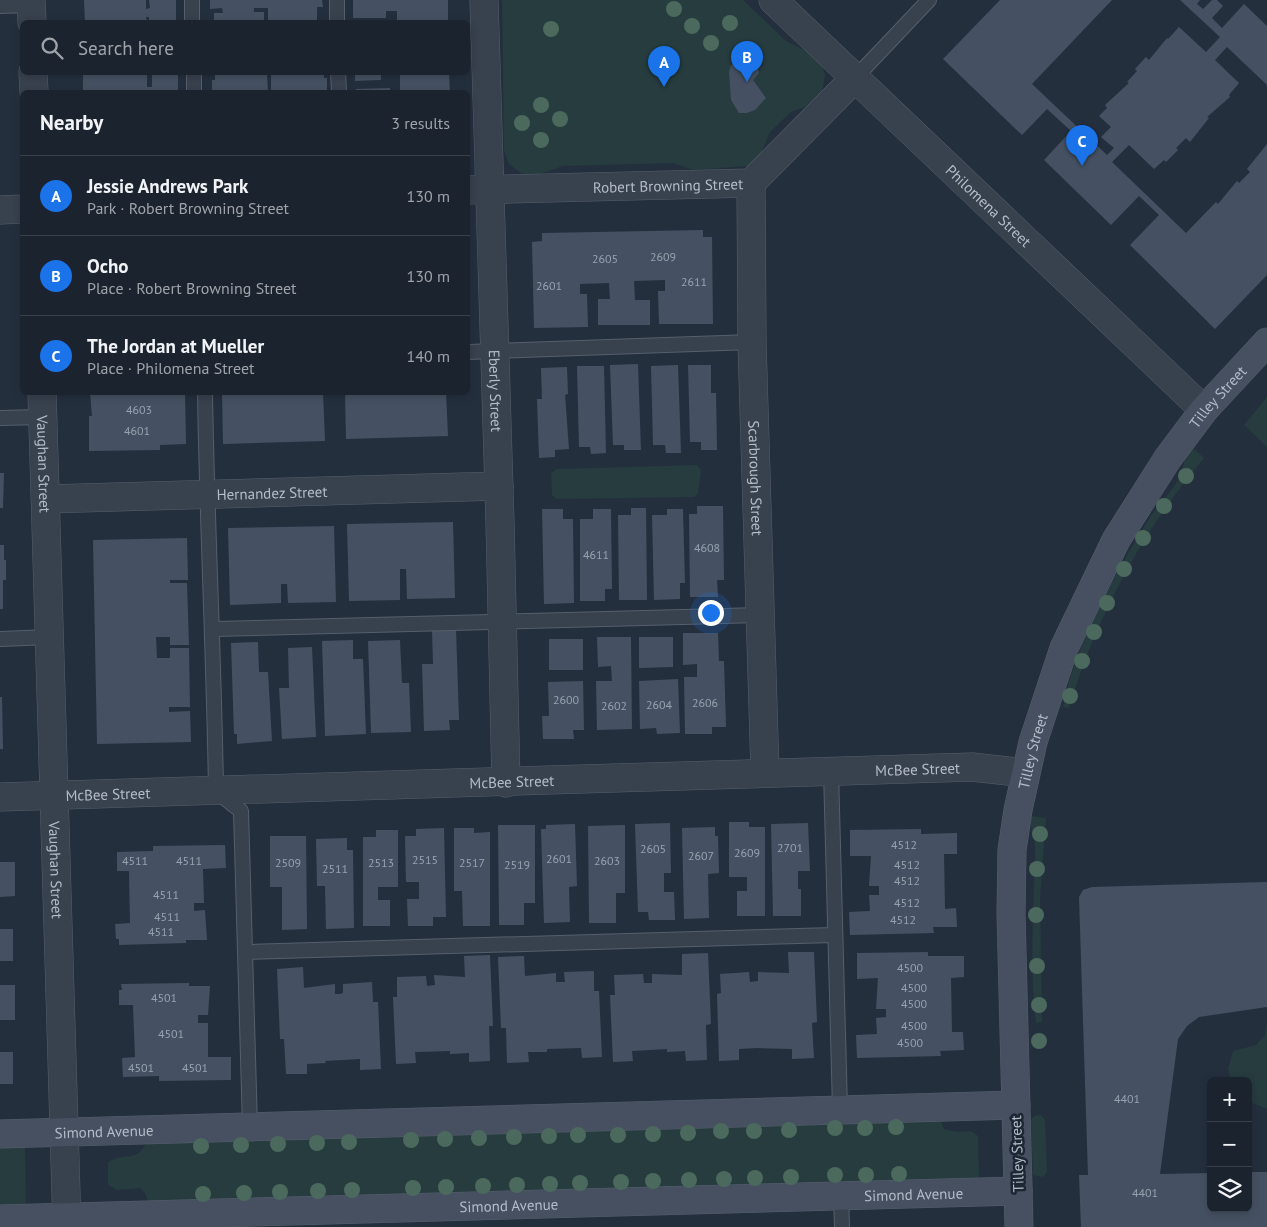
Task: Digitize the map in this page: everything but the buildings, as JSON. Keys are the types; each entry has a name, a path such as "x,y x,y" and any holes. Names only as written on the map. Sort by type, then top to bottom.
{"street":[{"name":"Eberly Street","path":"484,0 478,189 495,351 506,783"},
{"name":"Philomena Street","path":"773,0 1204,410"},
{"path":"33,75 34,90"},
{"name":"Robert Browning Street","path":"478,189 751,183 855,78"},
{"name":"Scarbrough Street","path":"751,183 752,342 765,773"},
{"path":"0,210 20,209"},
{"name":"Tilley Street","path":"1019,1227 1012,850 1024,773 1042,708 1064,648 1116,540 1168,458 1204,410 1267,342"},
{"name":"Vaughan Street","path":"43,405 67,1222"},
{"name":"Hernandez Street","path":"46,499 499,486"},
{"name":"McBee Street","path":"0,797 506,783 972,767 1024,773"},
{"name":"Simond Avenue","path":"0,1134 1016,1105"},
{"name":"Simond Avenue","path":"0,1219 67,1222 254,1220 841,1195 1018,1191"}],"lane":[{"path":"192,0 192,20"},
{"path":"337,0 337,20"},
{"path":"855,78 929,0"},
{"path":"0,6 31,9"},
{"path":"194,75 194,90"},
{"path":"338,75 339,90"},
{"path":"470,352 752,342"},
{"path":"205,395 206,495 214,629 216,791 241,811 250,1127"},
{"path":"0,418 43,405"},
{"path":"214,629 761,615"},
{"path":"0,639 50,638"},
{"path":"831,771 840,1110"},
{"path":"246,952 834,935"},
{"path":"841,1195 842,1227"}],"green space":[{"path":"502,0 743,0 786,41 806,51 822,65 825,75 822,91 805,107 791,112 770,132 760,156 754,163 747,166 693,170 673,163 563,166 537,175 521,173 509,164 504,150"},
{"path":"1267,397 1267,447 1244,425"},
{"path":"1194,449 1204,458 1141,545 1093,640 1069,708 1063,707 1077,658 1111,584 1151,516 1179,479 1186,458"},
{"path":"697,465 701,470 698,494 694,497 557,499 552,495 551,473 557,469"},
{"path":"1031,816 1046,818 1040,897 1042,1022 1036,1023 1032,959 1035,848"},
{"path":"1267,1022 1267,1109 1252,1103 1252,1077 1230,1077 1228,1069 1233,1051 1256,1045 1265,1035"},
{"path":"1041,1115 1045,1120 1047,1172 1043,1177 1033,1175 1031,1120 1034,1116"},
{"path":"940,1118 944,1129 957,1132 971,1131 978,1136 979,1179 149,1204 145,1193 140,1188 118,1190 108,1185 108,1162 120,1157 135,1155 143,1148 147,1141"},
{"path":"0,1144 25,1144 26,1207 0,1208"}],"place":[{"name":"Ocho","path":"747,82"},
{"name":"Jessie Andrews Park","path":"664,87"},
{"name":"The Jordan at Mueller","path":"1082,166"}]}
